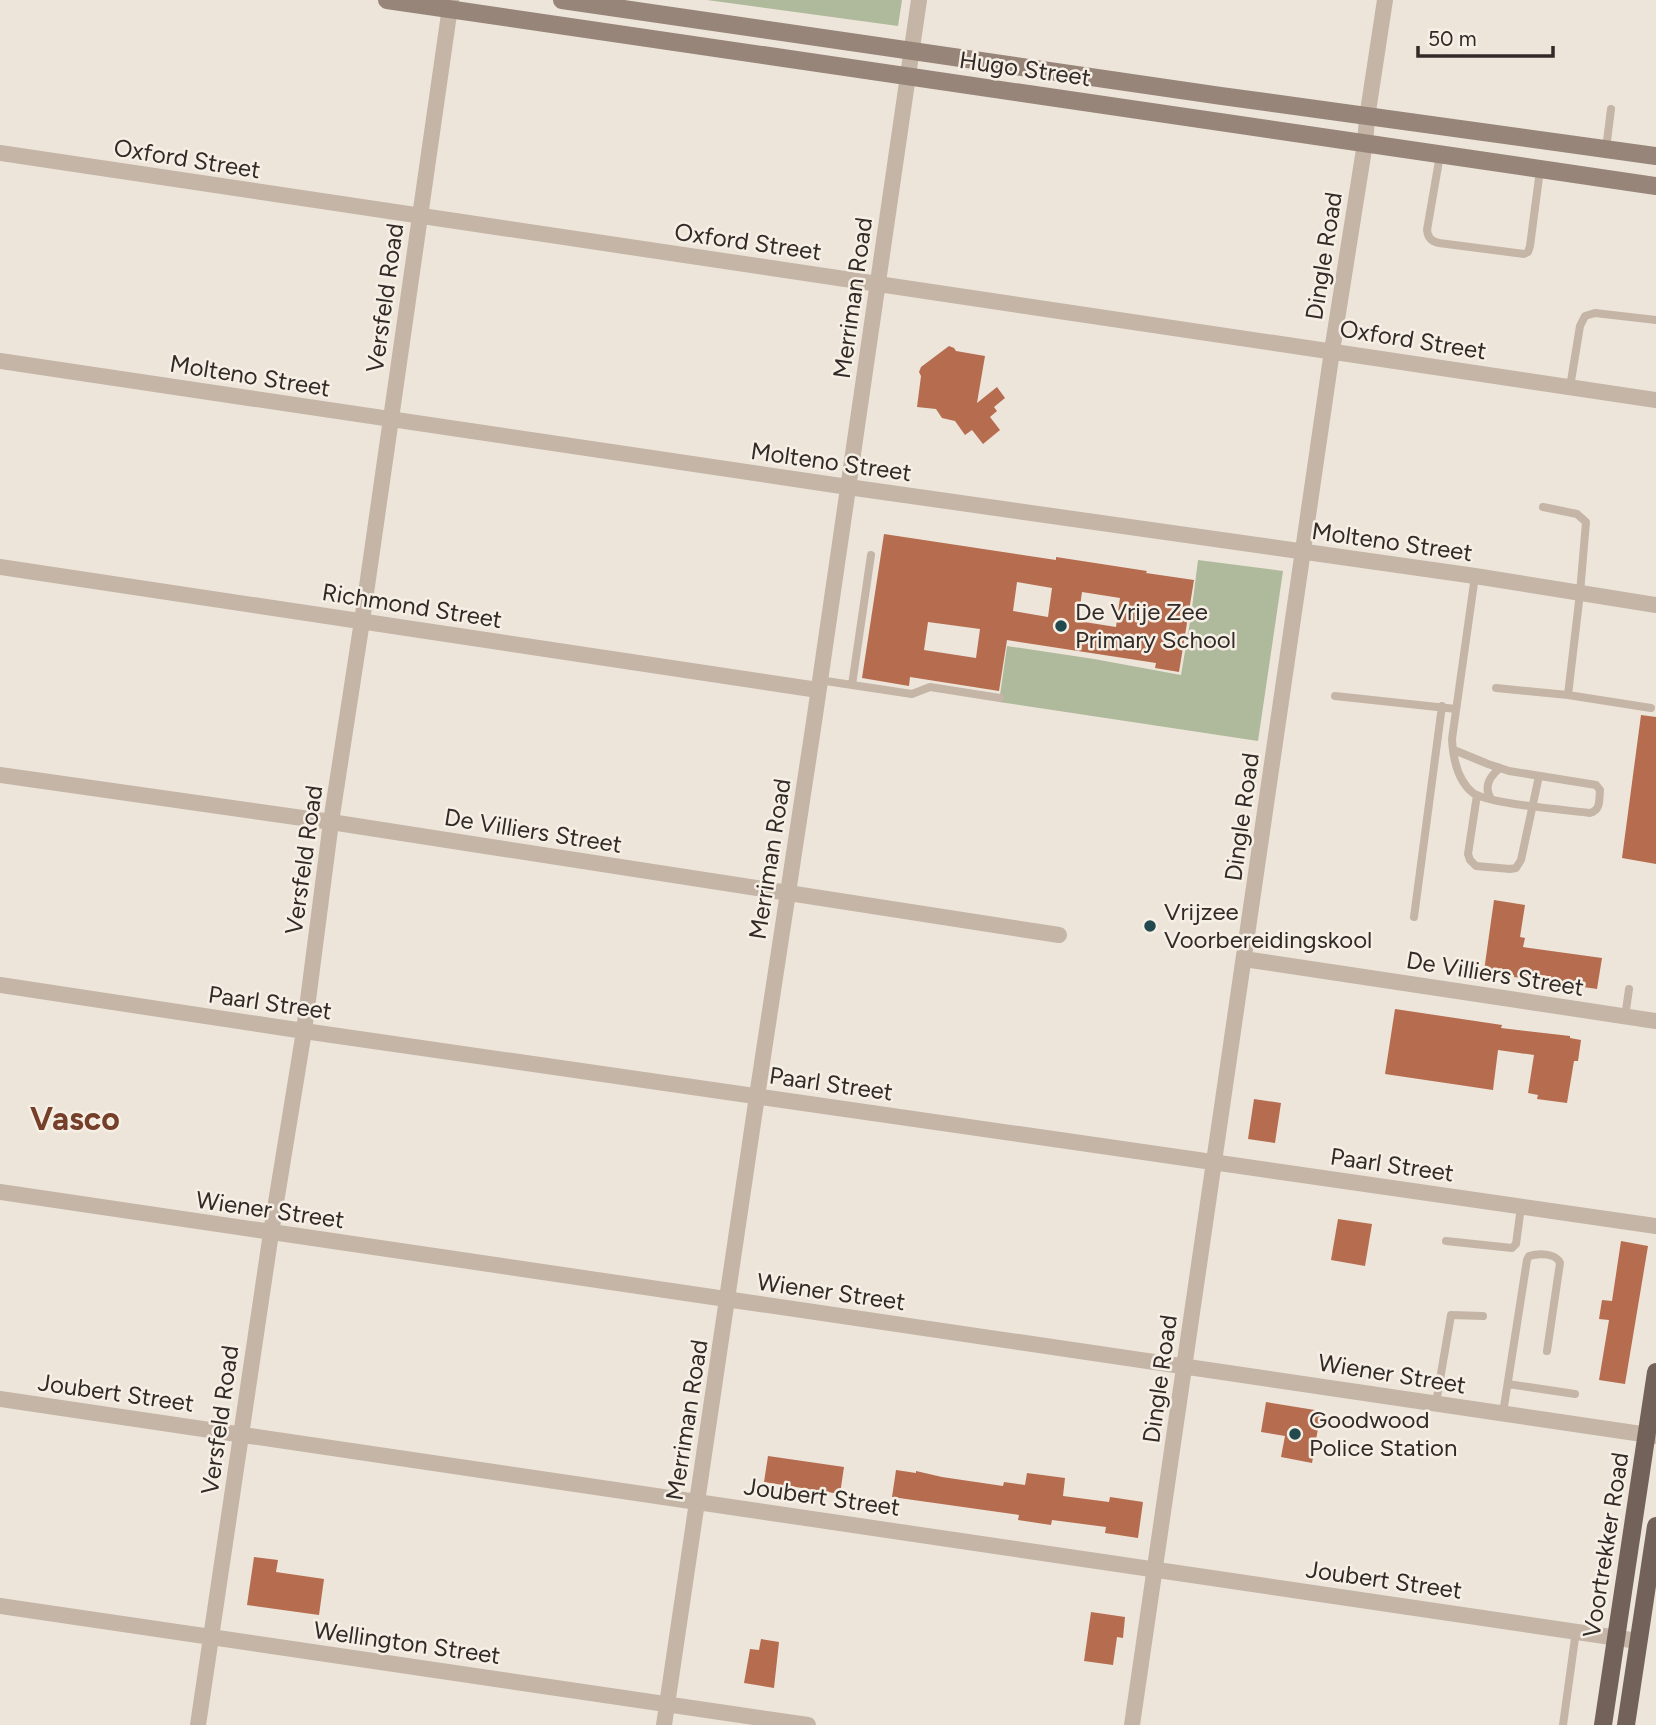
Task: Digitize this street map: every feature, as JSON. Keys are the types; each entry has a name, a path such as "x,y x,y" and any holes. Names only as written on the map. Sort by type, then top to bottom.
{"main road":[{"name":"Voortrekker Road","path":"1603,1725 1651,1435 1656,1372"},
{"name":"Voortrekker Road","path":"1626,1725 1656,1526"}],"street":[{"name":"Hugo Street","path":"387,0 451,5 908,77 1656,186"},
{"name":"Hugo Street","path":"562,0 1367,118 1656,156"},
{"name":"Merriman Road","path":"664,1725 919,0"},
{"name":"Dingle Road","path":"1132,1725 1385,0"},
{"name":"Versfeld Road","path":"198,1725 271,1233 304,1031 331,822 451,5"},
{"name":"Oxford Street","path":"0,153 1656,400"},
{"name":"Molteno Street","path":"0,361 848,487 1475,576 1656,605"},
{"name":"Richmond Street","path":"0,567 818,685"},
{"name":"De Villiers Street","path":"0,775 331,822 1059,935"},
{"name":"De Villiers Street","path":"1244,960 1656,1021"},
{"name":"Paarl Street","path":"0,985 1656,1226"},
{"name":"Wiener Street","path":"0,1192 1651,1435"},
{"name":"Joubert Street","path":"0,1399 1638,1641"},
{"name":"Wellington Street","path":"0,1606 808,1725"}],"lane":[{"path":"1606,149 1611,109"},
{"path":"1440,155 1427,230 1428,237 1439,243 1524,254 1528,252 1541,170"},
{"path":"1570,387 1580,326 1585,316 1595,313 1656,320"},
{"path":"1543,507 1577,514 1586,522 1568,695"},
{"path":"852,685 872,555"},
{"path":"1454,750 1500,768 1596,785 1600,790 1597,811 1590,813 1533,806 1476,795 1458,773 1452,739 1475,576"},
{"path":"818,685 852,685 912,694 930,687 999,698"},
{"path":"1496,688 1568,695 1651,708"},
{"path":"1335,696 1457,709"},
{"path":"1414,917 1442,706"},
{"path":"1491,799 1487,792 1488,782 1500,768"},
{"path":"1476,795 1468,854 1472,864 1481,867 1516,868 1539,776"},
{"path":"1625,1017 1629,989"},
{"path":"1446,1241 1512,1248 1516,1244 1521,1207"},
{"path":"1503,1413 1527,1260 1534,1254 1555,1256 1560,1263 1547,1351"},
{"path":"1436,1403 1451,1315 1483,1316"},
{"path":"1508,1384 1575,1394"},
{"path":"1563,1725 1576,1631"}],"green space":[{"path":"707,0 902,0 898,26"},
{"path":"1198,560 1283,571 1258,741 999,702 1007,646 1181,675"}],"building":[{"path":"949,346 956,351 985,356 977,403 997,387 1005,398 994,407 997,411 990,417 1000,430 983,444 972,430 965,435 955,421 942,418 936,409 917,407 921,367"},
{"path":"884,534 1056,560 1056,557 1194,580 1179,672 1155,668 1156,663 1007,640 999,691 910,677 909,686 862,678","holes":["1017,582 1052,588 1048,617 1013,611","1082,592 1120,598 1116,627 1078,621","928,622 980,629 976,658 924,650"]},
{"path":"1641,715 1656,717 1656,864 1622,858"},
{"path":"1494,900 1525,905 1520,937 1525,938 1523,947 1602,958 1597,989 1484,971"},
{"path":"1395,1009 1502,1025 1501,1028 1570,1036 1581,1040 1578,1061 1574,1061 1567,1103 1537,1099 1538,1095 1528,1093 1534,1055 1498,1050 1493,1090 1385,1074"},
{"path":"1254,1099 1281,1103 1275,1143 1248,1139"},
{"path":"1338,1219 1372,1224 1365,1266 1331,1260"},
{"path":"1621,1241 1648,1246 1625,1384 1599,1380 1609,1320 1599,1319 1602,1300 1612,1301"},
{"name":"Goodwood Police Station","path":"1266,1402 1321,1411 1312,1463 1281,1457 1285,1436 1261,1432"},
{"path":"768,1456 844,1467 840,1494 764,1482"},
{"path":"896,1470 1003,1486 1004,1482 1025,1485 1027,1473 1065,1478 1063,1496 1109,1502 1110,1497 1143,1502 1138,1538 1105,1533 1106,1527 1052,1520 1051,1525 1018,1520 1019,1515 892,1497"},
{"path":"254,1557 278,1560 276,1572 324,1579 319,1615 247,1605"},
{"path":"1091,1612 1125,1617 1123,1638 1117,1637 1113,1665 1084,1661"},
{"path":"761,1639 779,1642 774,1688 744,1683 750,1649 759,1650"}],"place":[{"name":"De Vrije Zee Primary School","path":"1061,626"},
{"name":"Vrijzee Voorbereidingskool","path":"1150,926"},
{"name":"Goodwood Police Station","path":"1295,1434"}],"district":[{"name":"Vasco","path":"75,1119"}]}
